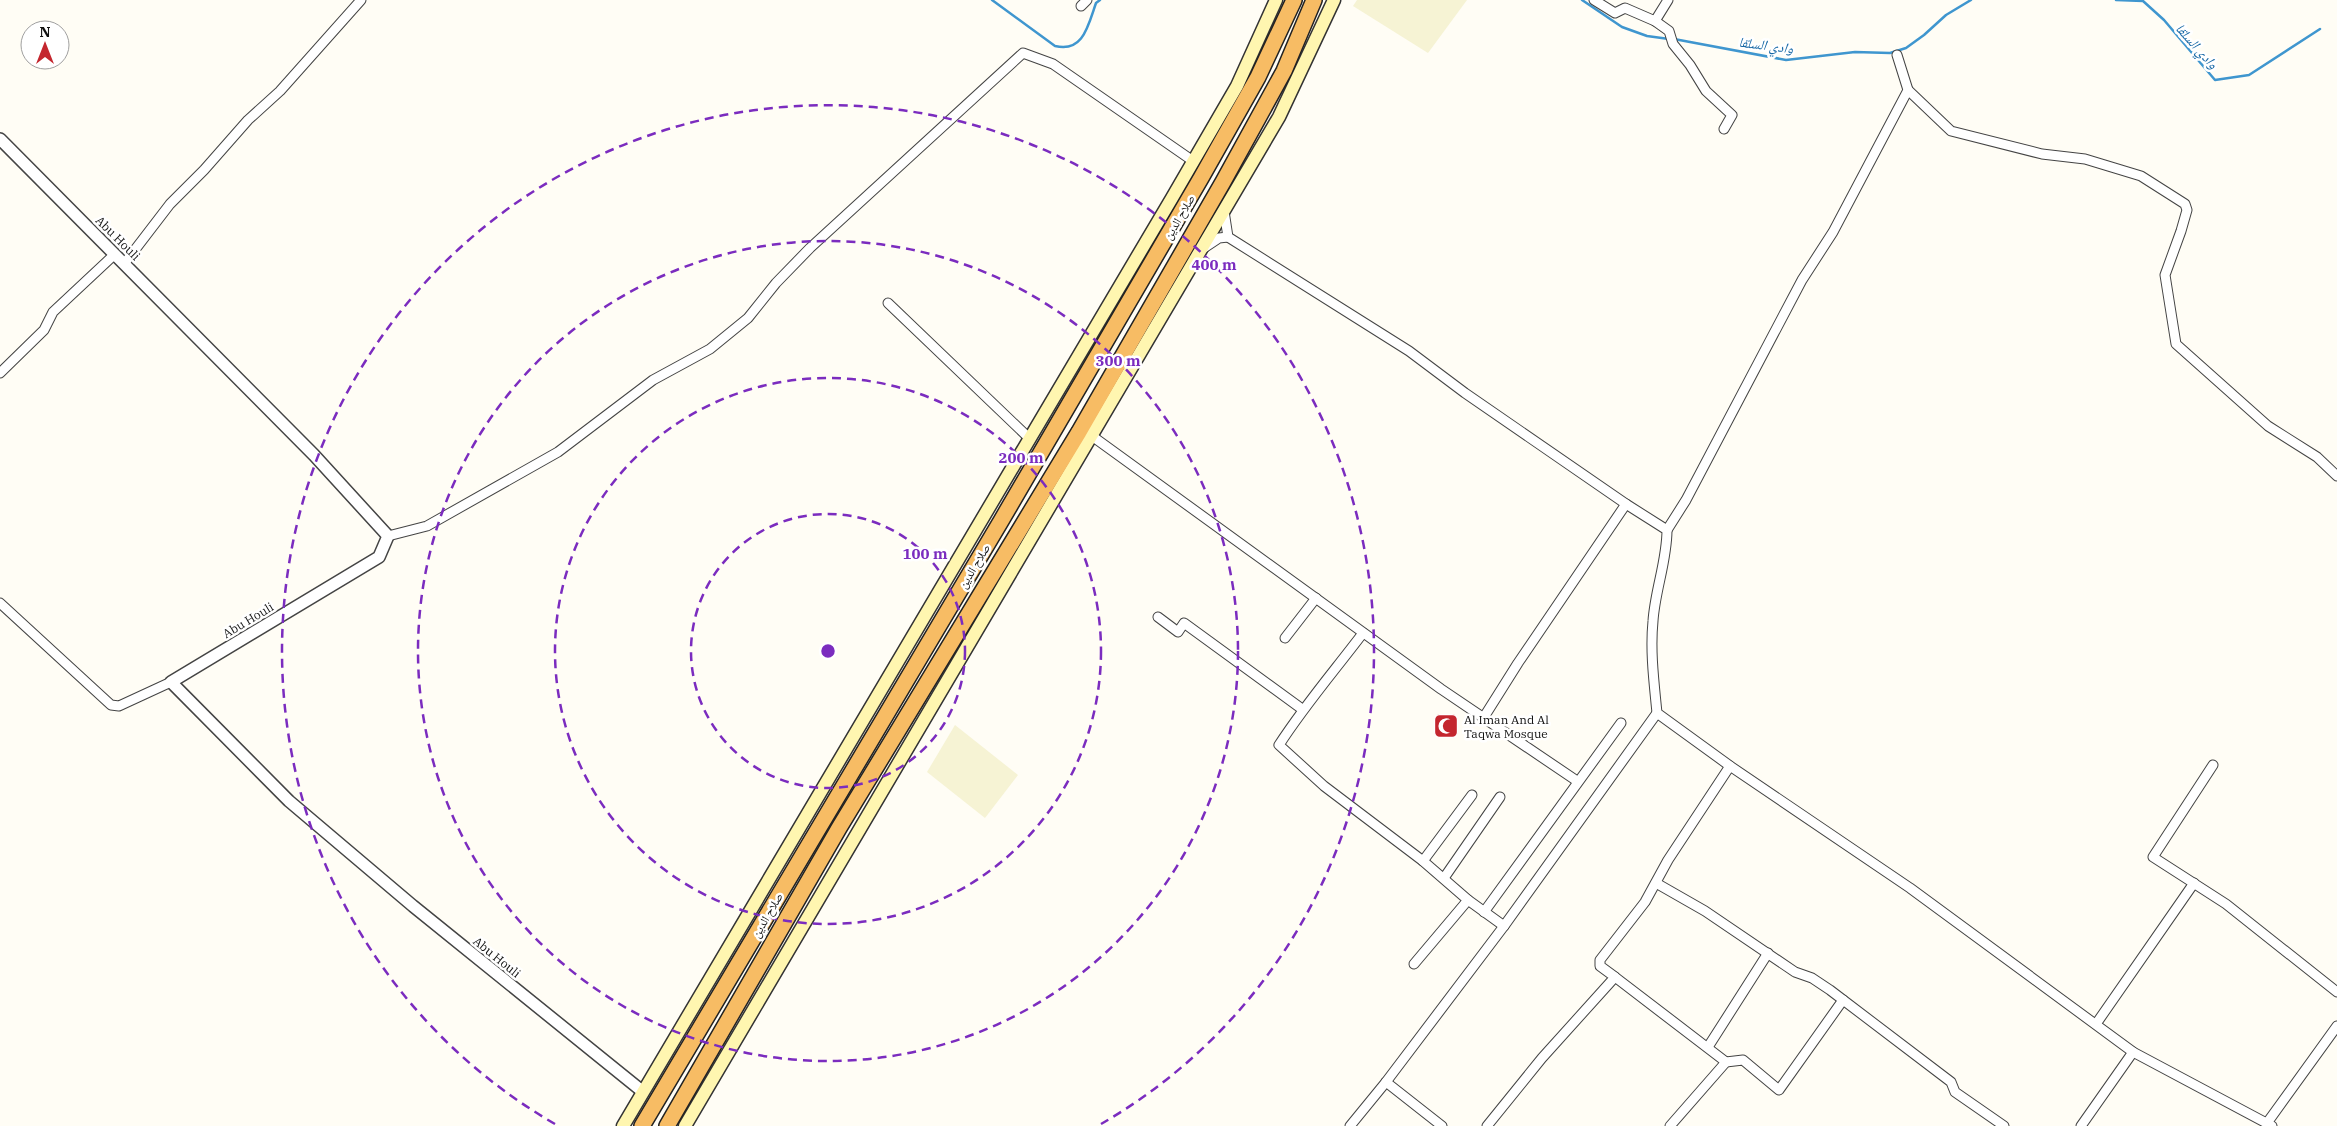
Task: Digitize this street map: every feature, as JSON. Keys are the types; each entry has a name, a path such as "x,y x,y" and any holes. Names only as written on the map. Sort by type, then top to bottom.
{"highway":[{"name":"صلاح الدين","path":"642,1126 1206,170 1258,78 1294,0"},
{"name":"صلاح الدين","path":"667,1126 839,828 1079,432 1226,178 1284,71 1314,0"},
{"path":"898,695 900,708 908,714"},
{"path":"801,856 808,867 817,868"}],"main road":[{"path":"623,1126 1193,161 1245,70 1276,0"},
{"path":"687,1124 908,745 1279,117 1334,0"}],"street":[{"path":"124,264 170,204 280,91 361,0"},
{"path":"1594,0 1615,12 1624,8 1655,21 1669,31 1673,44 1690,65 1706,91 1732,115 1724,128"},
{"path":"1655,21 1668,0"},
{"path":"388,536 427,526 558,452 653,380 710,349 748,318 776,283 810,248 1023,53 1053,64 1193,161"},
{"path":"1897,55 1908,90 1951,131 2042,154 2084,159 2141,176 2185,204 2187,210 2165,275 2176,344 2268,426 2317,457 2337,476"},
{"path":"1350,1126 1386,1082 1504,926 1657,712 1652,664 1653,619 1667,547 1667,530 1686,500 1802,280 1846,208 1908,90"},
{"name":"Abu Houli","path":"0,139 314,455 388,536 379,557 171,682 289,800 413,906 642,1091"},
{"path":"1224,211 1228,237"},
{"path":"1202,250 1219,238 1228,237 1408,351 1465,393 1667,530"},
{"path":"0,373 44,330 53,312 115,254"},
{"path":"888,303 1030,439"},
{"path":"1092,436 1453,698 1578,781"},
{"path":"1484,717 1518,663 1626,504"},
{"path":"1285,638 1316,598"},
{"path":"0,603 111,705 119,706 171,682"},
{"path":"1158,617 1178,632 1184,623 1302,709"},
{"path":"1363,633 1313,699 1302,709 1279,745 1324,786 1424,861 1468,900 1504,926"},
{"path":"1657,712 1730,766 1910,888 2133,1052 2269,1125 2337,1026"},
{"path":"1484,912 1621,723"},
{"path":"2213,765 2153,857 2226,904 2337,992"},
{"path":"1726,1062 1600,966 1600,960 1645,902 1668,860 1730,766"},
{"path":"1424,861 1472,795"},
{"path":"1444,878 1500,797"},
{"path":"1656,883 1705,911 1795,972 1812,978 1951,1082 1956,1092 2004,1126"},
{"path":"2096,1024 2194,883"},
{"path":"1414,964 1468,900"},
{"path":"1708,1047 1768,953"},
{"path":"1487,1126 1542,1058 1615,977"},
{"path":"1670,1126 1726,1062 1743,1060 1779,1090 1843,1000"},
{"path":"2081,1126 2133,1052"},
{"path":"1386,1082 1442,1126"}],"shaded area":[{"path":"1357,0 1467,0 1428,53 1353,6"},
{"path":"955,725 1018,775 985,818 927,772"}],"waterway":[{"name":"وادي السلقا","path":"992,0 1055,46 1064,47 1078,42 1083,36 1096,3 1100,0"},
{"name":"وادي السلقا","path":"1582,0 1622,27 1647,36 1669,39"},
{"name":"وادي السلقا","path":"1674,39 1786,60 1855,52 1890,53 1906,48 1946,15 1971,0"},
{"name":"وادي السلقا","path":"2116,0 2143,1 2164,20 2215,80 2249,75 2320,29"}],"place":[{"name":"Al Iman And Al Taqwa Mosque","path":"1446,726"}]}
